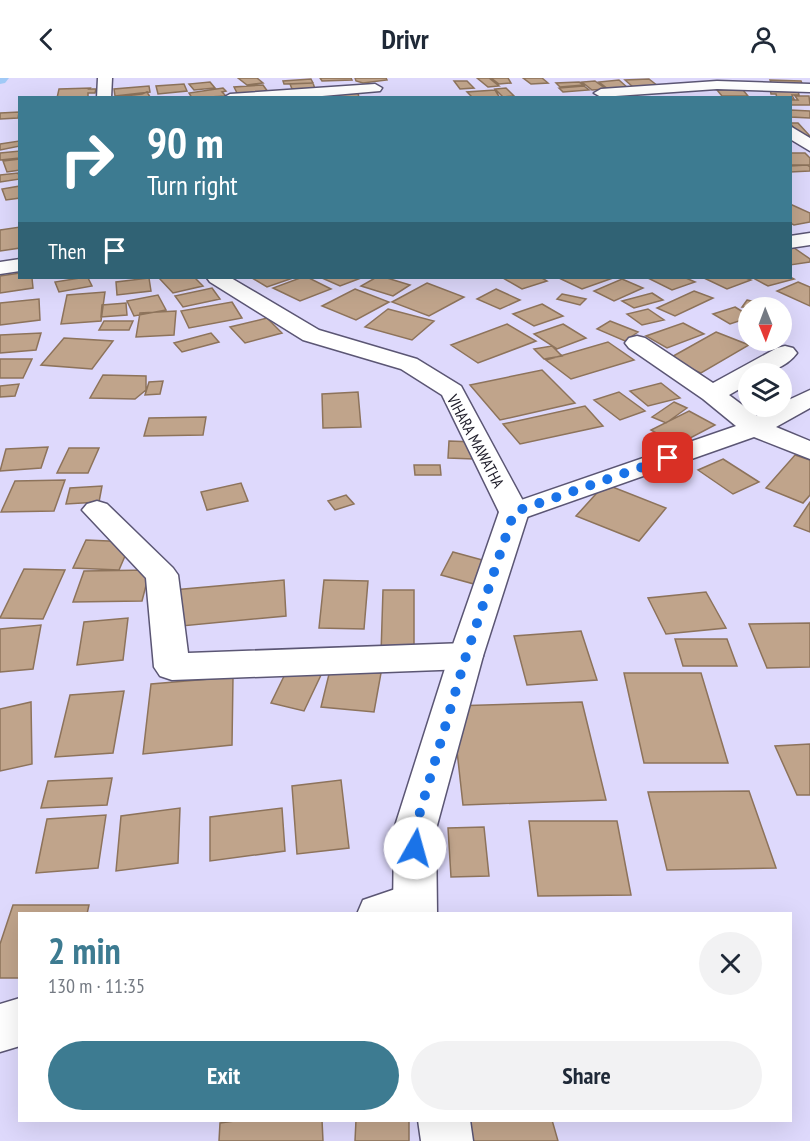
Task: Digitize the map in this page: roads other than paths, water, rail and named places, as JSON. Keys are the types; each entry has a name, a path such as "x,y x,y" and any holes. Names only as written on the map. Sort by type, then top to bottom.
{"street":[{"path":"104,96 105,78"},
{"path":"601,93 717,85 810,88"},
{"path":"259,96 375,88"},
{"path":"794,123 810,146"},
{"path":"792,242 810,238"},
{"path":"0,268 18,265"},
{"name":"VIHARA MAWATHA","path":"219,279 311,335 409,364 452,390 514,512"},
{"path":"637,343 712,394 755,428 810,451"},
{"path":"712,394 785,353"},
{"path":"402,910 415,829 466,656 514,512 755,428 810,398"},
{"path":"97,510 162,575 172,667 466,656"},
{"path":"0,1028 18,1023"},
{"path":"444,1122 447,1141"}]}
